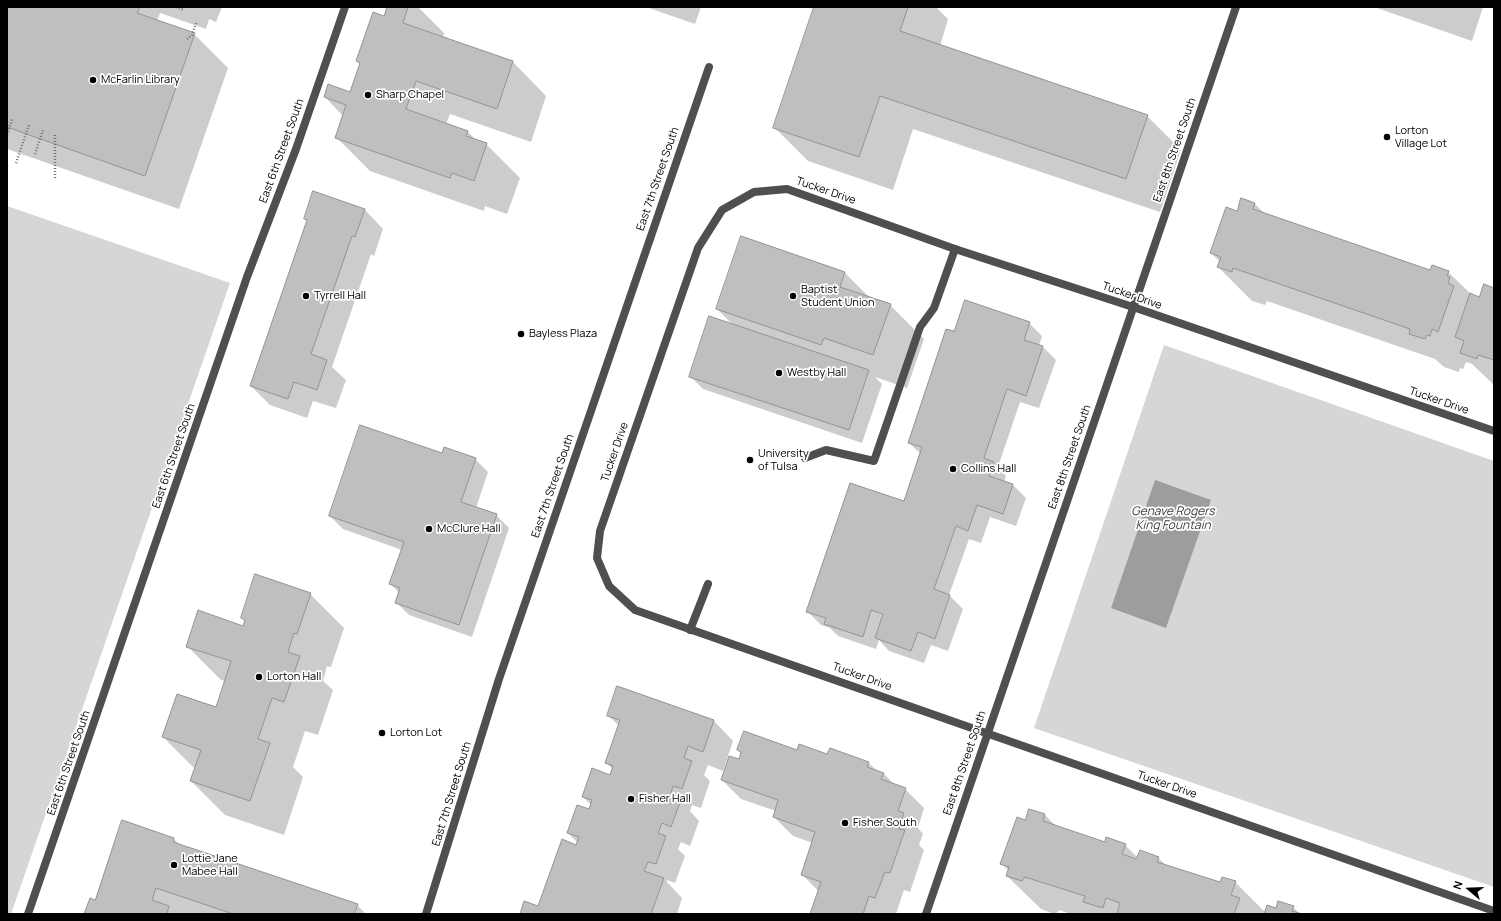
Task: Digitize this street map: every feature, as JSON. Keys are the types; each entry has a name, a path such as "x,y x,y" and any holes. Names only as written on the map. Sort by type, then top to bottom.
{"street":[{"name":"East 6th Street South","path":"28,914 247,277 296,149 345,7"},
{"name":"East 8th Street South","path":"926,914 1236,7"},
{"name":"East 7th Street South","path":"426,914 498,680 709,67"},
{"name":"Tucker Drive","path":"1494,432 1133,307 955,249 787,189 754,192 722,210 698,248 600,531 598,552 598,558 609,586 635,610 1494,911"},
{"path":"805,458 826,450 874,461 920,327 934,308 955,249"},
{"path":"690,630 708,584"}],"path":[{"path":"176,7 184,10"},
{"path":"187,38 192,35 196,23"},
{"path":"7,135 12,119"},
{"path":"16,163 29,125"},
{"path":"35,154 43,130"},
{"path":"55,134 55,178"}],"shaded area":[{"path":"7,206 230,283 11,914 7,914"},
{"path":"1164,345 1494,461 1494,887 1034,728"}],"water":[{"name":"Genave Rogers King Fountain","path":"1155,480 1211,500 1166,628 1111,608"}],"building":[{"name":"McFarlin Library","path":"7,7 140,7 137,13 195,33 145,176 7,127"},
{"name":"Sharp Chapel","path":"387,7 408,7 403,23 513,61 497,109 416,81 406,109 468,131 466,136 487,143 474,181 452,173 450,178 335,138 346,105 324,97 328,84 350,92 360,63 356,61 373,12 384,16"},
{"path":"814,7 908,7 900,31 1148,115 1126,179 880,96 859,157 773,128"},
{"name":"Tyrrell Hall","path":"313,191 365,209 355,237 352,236 311,354 327,360 317,390 294,382 288,399 250,386 307,220 304,219"},
{"path":"1241,198 1255,203 1253,209 1430,270 1432,265 1449,271 1447,276 1450,277 1448,283 1454,286 1438,332 1432,329 1430,336 1427,335 1425,339 1409,334 1410,329 1233,268 1232,272 1217,267 1221,257 1210,253 1226,207 1237,211"},
{"name":"Baptist Student Union","path":"741,236 845,272 840,287 891,304 873,355 824,338 821,345 716,309"},
{"path":"1484,284 1494,288 1494,360 1478,355 1477,359 1460,353 1464,341 1455,337 1470,293 1479,297"},
{"name":"Collins Hall","path":"965,300 1030,322 1024,340 1043,346 1026,396 1007,389 984,458 994,462 989,476 1013,484 1003,514 977,505 968,531 956,526 934,589 950,595 935,639 918,632 911,651 875,638 883,614 871,610 863,637 824,624 826,618 806,612 850,483 904,501 922,447 908,443 946,329 954,331"},
{"name":"Westby Hall","path":"709,316 869,370 849,430 689,377"},
{"name":"McClure Hall","path":"360,425 442,453 444,447 476,458 461,502 497,514 459,625 395,603 400,588 389,584 404,542 329,516"},
{"name":"Lorton Hall","path":"255,574 311,593 297,634 294,633 288,652 300,656 284,702 272,698 258,739 270,743 250,801 190,781 201,750 162,737 177,694 216,707 231,661 186,647 198,610 243,626 245,620 241,618"},
{"name":"Fisher Hall","path":"617,686 714,720 703,752 688,746 684,758 692,761 682,789 673,786 670,797 681,800 671,827 662,823 658,833 666,836 656,864 648,862 644,871 664,878 651,914 520,914 524,901 538,906 562,839 576,845 579,837 567,833 577,805 589,809 592,800 582,797 592,768 610,775 613,766 605,763 620,720 607,716"},
{"name":"Fisher South","path":"744,731 797,750 799,744 827,754 830,748 869,762 867,767 884,773 881,779 906,788 898,811 904,813 899,829 905,830 890,873 885,872 875,898 869,896 863,914 810,914 821,882 801,875 815,832 773,817 778,800 721,780 729,756 739,759 741,752 737,750"},
{"path":"1029,809 1045,814 1043,821 1105,842 1106,837 1126,844 1122,854 1136,859 1140,850 1159,857 1157,862 1220,882 1222,877 1236,881 1231,895 1240,898 1234,914 1117,914 1120,903 1106,898 1103,908 1083,902 1085,896 1025,877 1022,881 1006,876 1009,867 1000,864 1017,817 1025,820"},
{"name":"Lottie Jane Mabee Hall","path":"122,820 174,838 173,842 358,904 354,914 233,914 156,888 152,900 169,906 167,914 84,914 90,898 95,900"},
{"path":"1278,901 1294,906 1292,911 1302,914 1264,914 1267,905 1276,908"}],"place":[{"name":"McFarlin Library","path":"93,80"},
{"name":"Sharp Chapel","path":"368,95"},
{"name":"Lorton Village Lot","path":"1387,137"},
{"name":"Tyrrell Hall","path":"306,296"},
{"name":"Baptist Student Union","path":"793,296"},
{"name":"Bayless Plaza","path":"521,334"},
{"name":"Westby Hall","path":"779,373"},
{"name":"University of Tulsa","path":"750,460"},
{"name":"Collins Hall","path":"953,469"},
{"name":"McClure Hall","path":"429,529"},
{"name":"Lorton Hall","path":"259,677"},
{"name":"Lorton Lot","path":"382,733"},
{"name":"Fisher Hall","path":"631,799"},
{"name":"Fisher South","path":"845,823"},
{"name":"Lottie Jane Mabee Hall","path":"174,865"}]}
